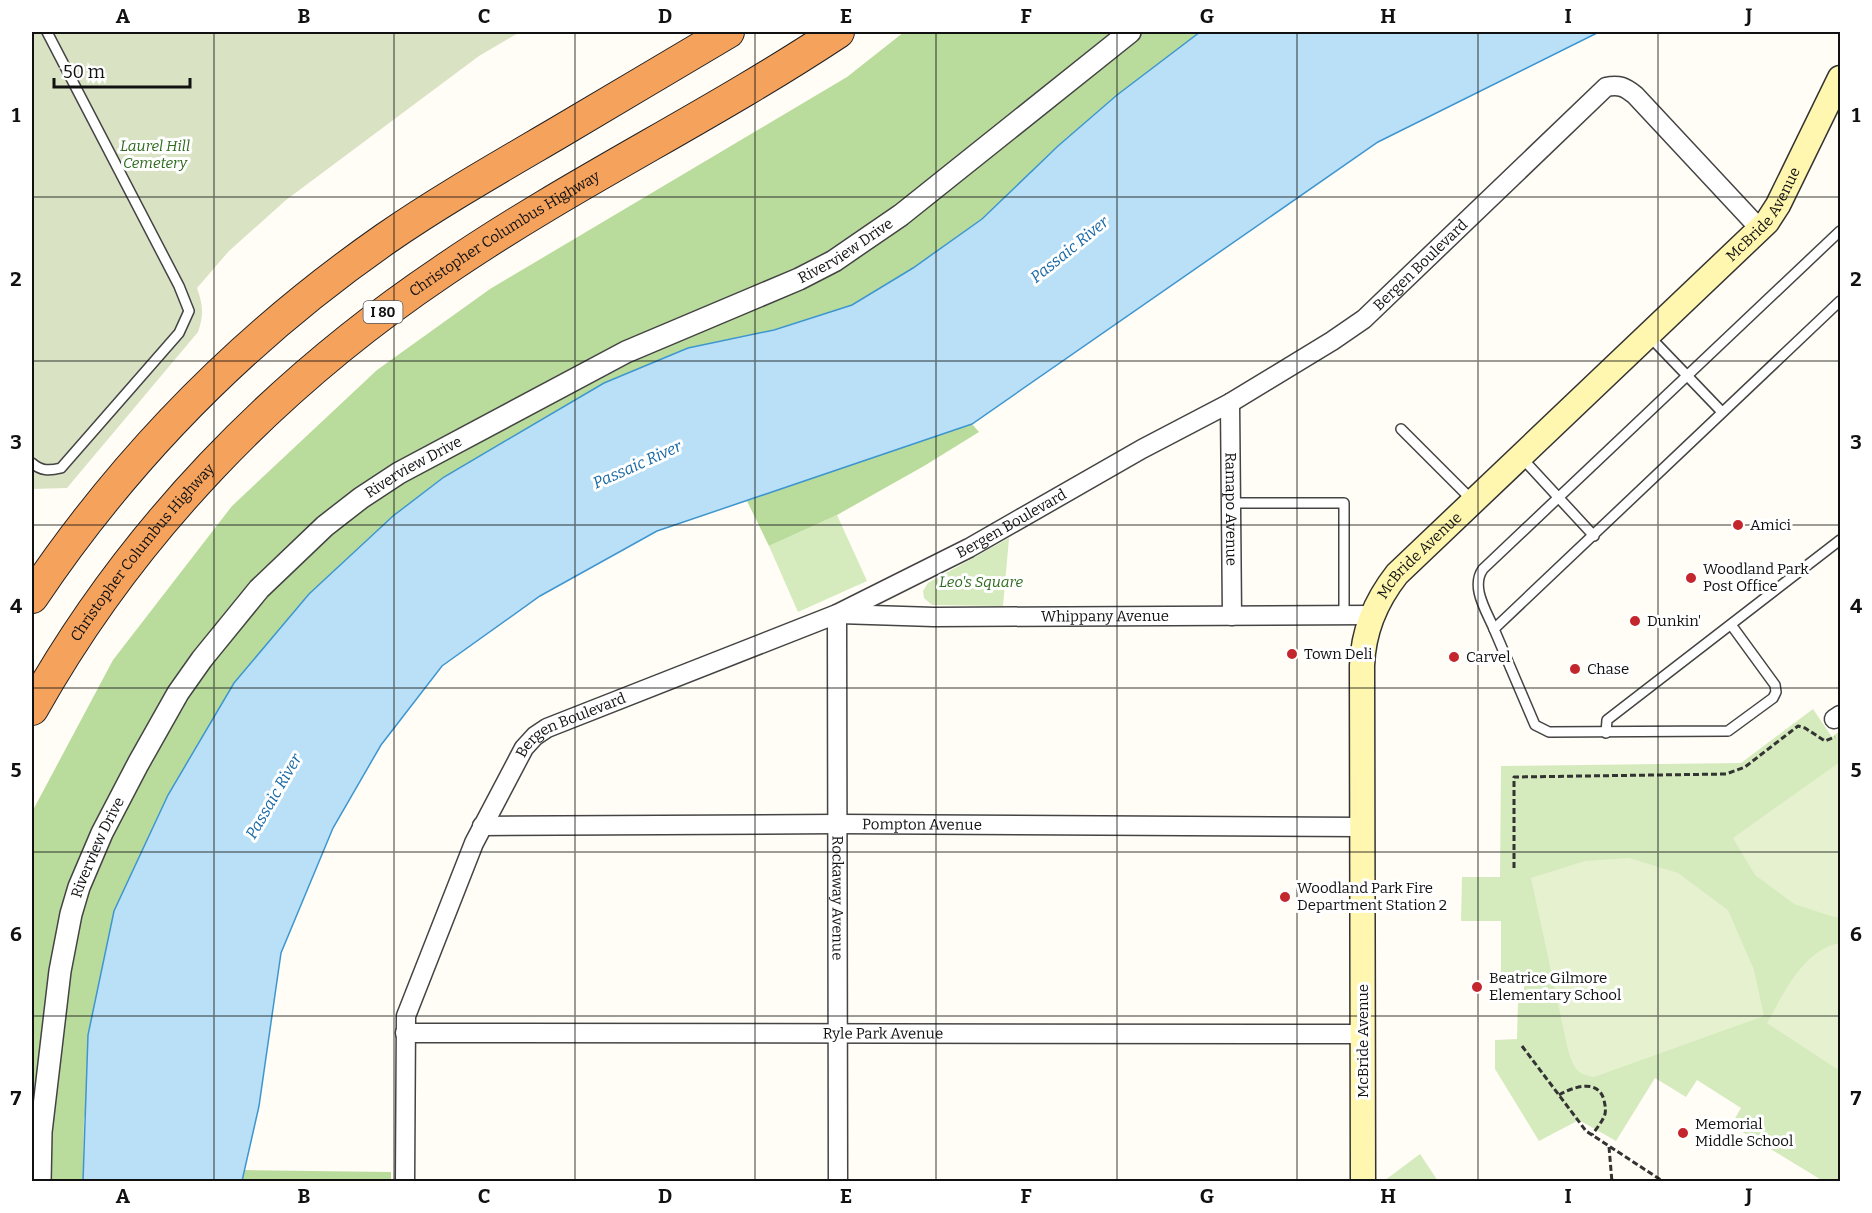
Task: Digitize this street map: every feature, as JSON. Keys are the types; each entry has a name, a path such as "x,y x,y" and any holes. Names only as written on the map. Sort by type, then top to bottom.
{"highway":[{"path":"32,597 87,520 136,460 228,365 278,321 385,238 442,201 728,32"},
{"name":"Christopher Columbus Highway","path":"32,709 80,631 116,579 155,530 243,433 339,346 391,306 463,257 755,84 838,32"}],"main road":[{"name":"McBride Avenue","path":"1363,1182 1361,826 1363,648 1372,615 1380,598 1397,574 1760,229 1778,205 1835,104 1840,78"}],"street":[{"name":"Riverview Drive","path":"40,1182 41,1132 60,970 79,887 102,833 178,693 202,659 260,589 325,526 361,498 399,473 627,352 790,283 834,261 901,214 1130,32"},
{"name":"Bergen Boulevard","path":"405,1182 406,1016 482,826 524,748 535,736 547,728 837,614 969,548 1142,449 1230,403 1364,319 1606,87 1615,85 1625,87 1635,95 1760,229"},
{"name":"Ramapo Avenue","path":"1230,403 1232,616"},
{"name":"Whippany Avenue","path":"837,614 934,617 1372,615"},
{"name":"Rockaway Avenue","path":"837,614 838,1182"},
{"name":"Pompton Avenue","path":"482,826 838,824 1361,826"},
{"name":"Ryle Park Avenue","path":"405,1033 1363,1034"}],"lane":[{"path":"32,462 37,467 50,471 61,468 179,333 189,311 180,286 47,32"},
{"path":"1732,626 1776,685 1776,692 1773,698 1728,731 1549,732 1535,725 1478,587 1480,574 1840,231"},
{"path":"1494,629 1839,304"},
{"path":"1648,335 1722,412"},
{"path":"1401,429 1473,501"},
{"path":"1521,456 1594,536"},
{"path":"1230,503 1344,503 1344,615"},
{"path":"1606,733 1607,720 1732,626 1840,540"}],"path":[{"path":"1514,868 1514,777 1726,774 1745,766 1798,726 1825,741 1830,740 1838,722"},
{"path":"1521,1046 1586,1131 1664,1182"},
{"path":"1559,1095 1571,1088 1583,1085 1594,1087 1602,1095 1606,1106 1605,1116 1592,1135"},
{"path":"1609,1147 1612,1182"}],"green space":[{"name":"Laurel Hill Cemetery","path":"32,32 520,32 479,56 286,200 229,251 197,288 202,310 198,332 67,488 32,489"},
{"path":"904,32 1200,32 1117,95 1058,146 982,219 913,268 852,305 604,383 444,477 393,516 309,594 84,1118 83,1181 32,1182 32,812 113,660 232,506 377,370 490,289 847,77"},
{"path":"972,424 979,432 924,466 837,515 769,546 747,501"},
{"path":"837,515 867,581 798,612 769,546"},
{"name":"Leo's Square","path":"1009,538 1003,606 932,605 924,598 923,591 928,583"},
{"path":"1813,709 1832,737 1840,731 1840,1181 1823,1181 1731,1125 1741,1108 1697,1080 1686,1097 1655,1078 1616,1141 1579,1120 1539,1141 1495,1069 1495,1040 1517,1039 1518,1001 1524,1000 1524,973 1501,972 1501,921 1461,921 1462,877 1500,877 1501,766 1741,763"},
{"path":"1840,762 1840,917 1834,917 1794,904 1755,875 1733,838"},
{"path":"1629,858 1678,873 1728,910 1754,970 1764,1016 1594,1077 1576,1069 1568,1050 1531,878 1585,861"},
{"path":"1840,943 1840,1071 1767,1023 1788,986 1805,963 1827,947"},
{"path":"1420,1154 1438,1181 1384,1181"},
{"path":"244,1170 391,1172 391,1181 242,1182"}],"water":[{"name":"Passaic River","path":"1200,32 1599,32 1378,142 972,424 657,531 540,596 442,666 381,745 333,828 281,953 259,1106 242,1181 83,1181 88,1035 114,911 168,795 234,683 309,594 393,516 444,477 604,383 688,348 774,330 852,305 913,268 982,219 1058,146 1117,95"}],"place":[{"name":"Amici","path":"1738,525"},
{"name":"Woodland Park Post Office","path":"1691,578"},
{"name":"Dunkin'","path":"1635,621"},
{"name":"Town Deli","path":"1292,654"},
{"name":"Carvel","path":"1454,657"},
{"name":"Chase","path":"1575,669"},
{"name":"Woodland Park Fire Department Station 2","path":"1285,897"},
{"name":"Beatrice Gilmore Elementary School","path":"1477,987"},
{"name":"Memorial Middle School","path":"1683,1133"}]}
